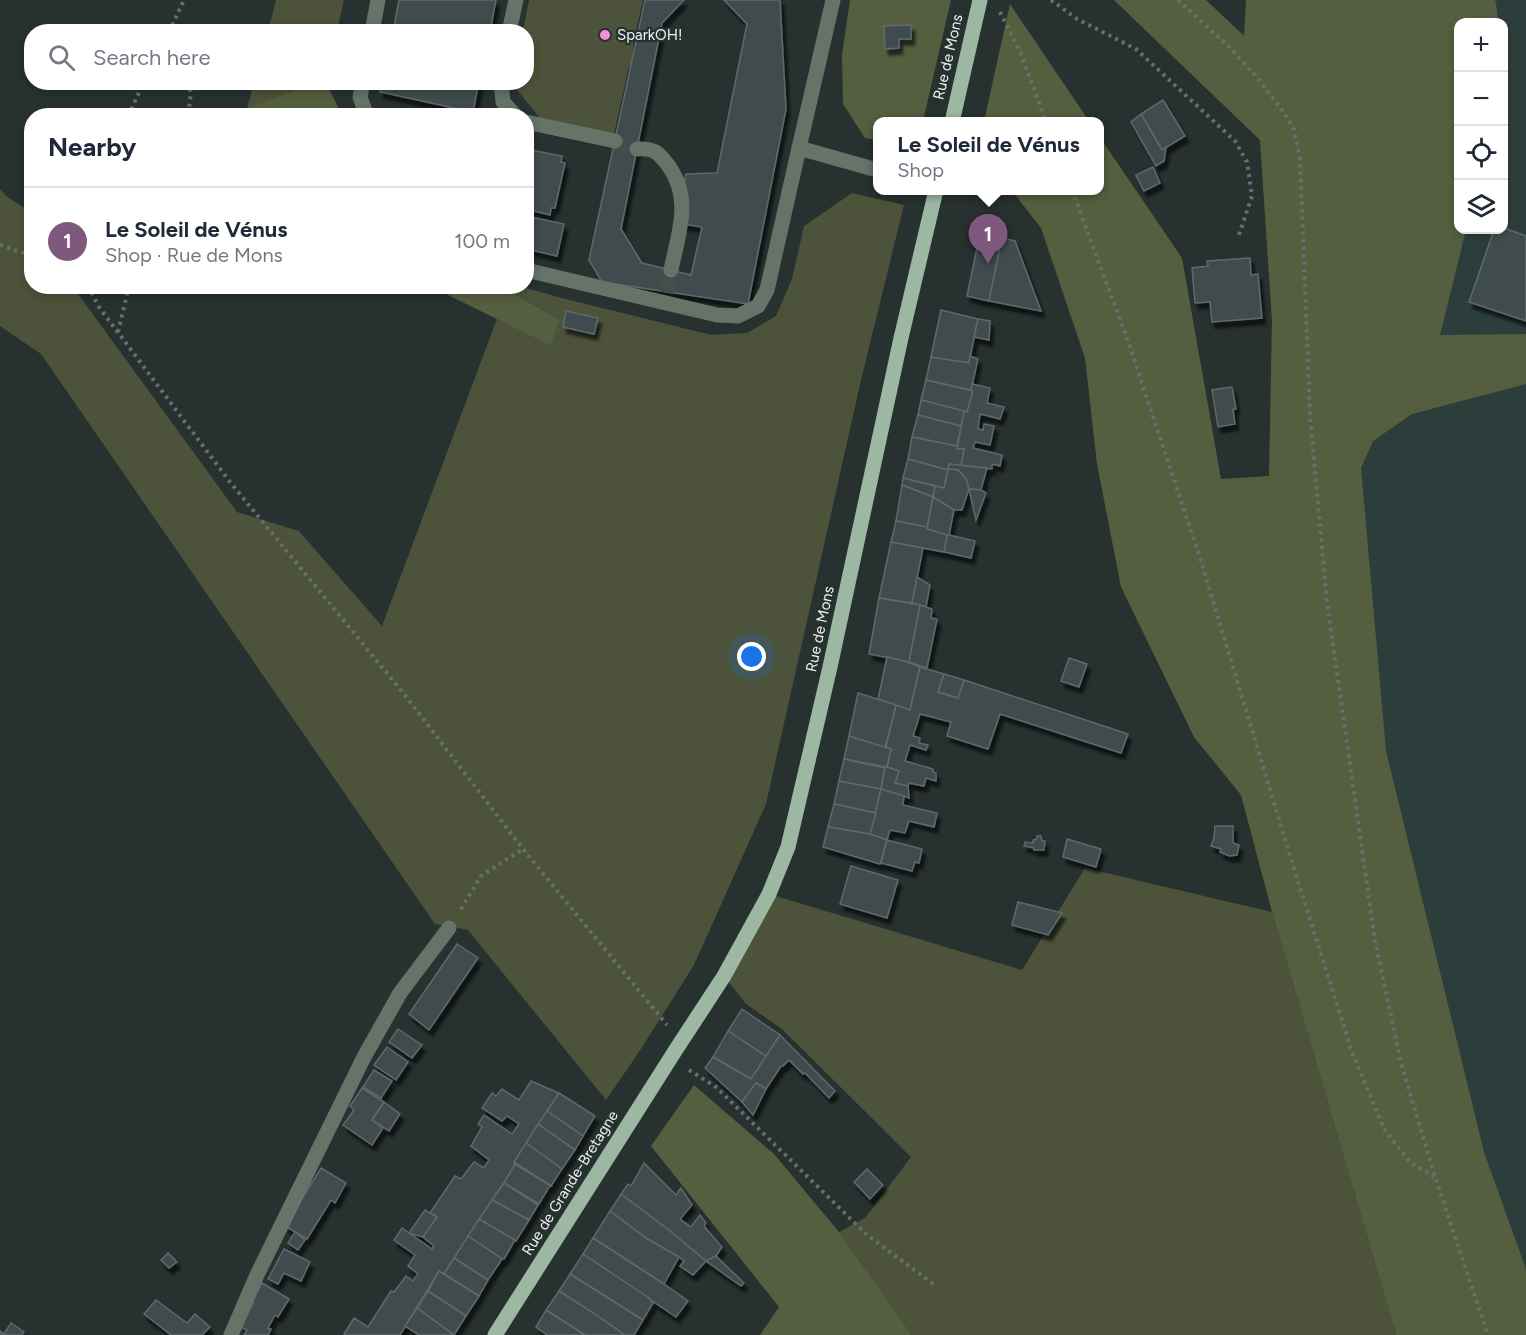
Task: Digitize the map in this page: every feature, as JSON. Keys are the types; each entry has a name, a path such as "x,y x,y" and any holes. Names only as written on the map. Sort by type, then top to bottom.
{"main road":[{"name":"Rue de Mons","path":"953,117 980,0"},
{"name":"Rue de Mons","path":"676,1050 746,938 769,894 788,847 935,195"},
{"name":"Rue de Grande-Bretagne","path":"495,1335 676,1050"}],"street":[{"path":"374,24 378,0"},
{"path":"511,24 516,0"},
{"path":"534,272 665,298 717,315 738,316 758,306 767,290 833,0"},
{"path":"362,90 360,98 364,108"},
{"path":"502,90 503,102 509,108"},
{"path":"534,124 615,141"},
{"path":"637,149 649,148 657,152 676,177 681,190 682,216 671,270"},
{"path":"799,148 873,169"},
{"path":"231,1335 257,1275 364,1057 400,993 449,928"}],"path":[{"path":"173,24 184,0"},
{"path":"1051,0 1077,19 1136,49 1235,141 1247,162 1252,196 1239,235"},
{"path":"1178,0 1228,46 1255,75 1283,111 1294,130 1300,159 1310,415 1327,602 1376,941 1401,1064 1435,1177 1488,1335"},
{"path":"999,9 1021,54 1044,117"},
{"path":"132,108 140,90"},
{"path":"189,108 190,90"},
{"path":"1074,195 1128,341 1197,549 1352,1052 1384,1129 1410,1162 1435,1177"},
{"path":"0,245 24,253"},
{"path":"92,294 99,307 230,482 404,694 676,1050 867,1235 936,1286"},
{"path":"118,332 127,294"},
{"path":"449,928 481,876 523,849"}],"shaded area":[{"path":"1114,0 1206,0 1245,36 1246,0 1526,0 1526,1269 1484,1152 1269,477 1272,321 1260,140"}],"green space":[{"path":"276,0 344,0 339,24 270,24"},
{"path":"529,0 643,0 633,45 633,58 628,70 614,134 540,118 517,90 534,90 534,24 524,24"},
{"path":"850,0 951,0 924,117 873,117 873,139 865,138 843,104 842,55"},
{"path":"1114,0 1206,0 1244,36 1246,0 1495,0 1498,18 1454,18 1454,234 1465,234 1440,335 1526,334 1526,384 1412,414 1373,441 1361,468 1386,751 1484,1152 1526,1269 1526,1335 1396,1335 1272,912 1241,795 1194,737 1121,587 1097,464 1085,358 1041,228 1015,195 1104,195 1104,143 1182,258 1221,479 1269,476 1272,321 1260,140"},
{"path":"1010,4 1086,117 985,117"},
{"path":"252,90 300,90 247,108"},
{"path":"298,90 330,90 338,108 247,108"},
{"path":"0,189 6,196 24,208 24,294 78,294 237,512 299,531 382,626 497,319 551,346 560,320 515,294 534,294 534,290 711,335 747,333 776,316 792,279 804,226 852,193 904,205 861,380 766,804 694,965 606,1100 468,930 435,924 41,354 0,326"},
{"path":"446,294 515,294 560,320 551,346"},
{"path":"1085,868 1272,912 1396,1335 912,1335 839,1232 865,1218 911,1157 782,1029 746,1004 724,976 769,894 1022,970"},
{"path":"694,1085 774,1154 839,1232 912,1335 760,1335 779,1307 651,1146"}],"building":[{"path":"399,0 496,0 492,24 394,24"},
{"path":"645,0 684,0 662,23 621,229 642,263 691,275 702,227 675,223 686,174 717,173 747,24 724,0 780,0 786,109 748,304 602,282 589,260"},
{"path":"911,25 911,39 899,39 899,48 885,49 884,26"},
{"path":"380,90 477,90 474,108 454,108 380,92"},
{"path":"1163,100 1185,136 1162,150 1141,114"},
{"path":"1141,114 1162,150 1166,147 1164,161 1156,166 1131,122"},
{"path":"534,151 562,156 561,162 565,163 555,208 551,208 550,215 534,211"},
{"path":"1153,167 1160,183 1144,191 1136,175"},
{"path":"534,218 564,224 557,256 534,251"},
{"path":"1508,229 1526,236 1526,321 1469,302 1493,234 1508,234"},
{"path":"980,233 1002,238 989,301 967,296"},
{"path":"1002,238 1015,241 1041,311 989,301"},
{"path":"1250,258 1251,275 1258,274 1262,318 1212,322 1210,302 1195,303 1192,268 1208,266 1207,261"},
{"path":"941,310 978,319 969,363 931,357"},
{"path":"566,311 598,318 594,334 563,327"},
{"path":"978,319 990,321 989,340 974,337"},
{"path":"970,356 978,359 971,390 926,380 931,357 969,363"},
{"path":"926,380 973,391 967,412 921,400"},
{"path":"972,384 990,388 987,403 1004,407 1000,419 980,414 978,429 983,430 984,424 994,426 990,445 975,442 973,448 1002,455 1000,466 992,464 992,469 961,466 964,449 957,449 964,411 967,412 973,391 971,390"},
{"path":"1232,387 1236,409 1233,409 1235,424 1218,427 1212,390"},
{"path":"921,400 964,411 961,426 918,415"},
{"path":"918,415 961,426 957,446 912,437"},
{"path":"912,437 964,449 961,466 949,464 948,470 908,459"},
{"path":"908,459 948,470 944,488 903,478"},
{"path":"949,464 987,468 981,490 969,489 966,479 958,470 948,469"},
{"path":"948,469 958,470 966,479 969,489 962,510 954,510 933,497 935,486 944,488"},
{"path":"903,478 935,486 933,497 902,485"},
{"path":"902,485 933,497 927,527 896,521"},
{"path":"969,489 986,493 976,520"},
{"path":"933,497 954,510 949,535 975,541 971,558 944,552 947,535 927,529"},
{"path":"896,521 927,527 927,529 947,535 944,552 891,542"},
{"path":"891,542 923,548 912,603 879,598"},
{"path":"917,577 930,585 926,607 912,603"},
{"path":"879,598 920,605 909,662 869,654"},
{"path":"920,605 932,609 931,618 937,619 927,668 909,662"},
{"path":"887,657 920,667 910,710 878,699"},
{"path":"1069,658 1087,664 1079,687 1061,681"},
{"path":"920,667 944,674 938,692 958,698 964,680 1128,734 1121,753 1000,714 988,749 947,736 951,722 920,714 913,736 920,738 919,743 928,745 926,750 910,745 905,761 933,769 936,773 936,781 926,778 924,786 895,783 899,771 887,767 891,749 886,747 896,705 910,710"},
{"path":"944,674 964,680 958,698 938,692"},
{"path":"858,693 896,705 885,748 849,736"},
{"path":"849,736 891,749 887,767 844,759"},
{"path":"844,759 885,768 881,789 839,781"},
{"path":"887,767 899,771 895,783 908,786 909,798 881,789"},
{"path":"839,781 881,789 876,813 834,804"},
{"path":"881,789 904,796 903,805 937,813 934,827 909,821 905,833 890,830 887,840 870,834"},
{"path":"834,804 876,813 870,834 828,827"},
{"path":"1215,826 1233,826 1233,843 1239,845 1237,855 1229,856 1220,852 1221,849 1211,846"},
{"path":"828,827 870,834 887,840 880,864 823,847"},
{"path":"1037,836 1041,836 1042,841 1045,841 1044,850 1034,850 1034,848 1024,846 1025,842 1033,843"},
{"path":"1067,839 1101,849 1096,867 1063,857"},
{"path":"887,840 922,849 919,863 915,862 912,871 881,863"},
{"path":"851,866 898,880 887,918 840,904"},
{"path":"1018,902 1062,913 1048,935 1012,925"},
{"path":"457,944 478,958 429,1030 409,1014"},
{"path":"742,1009 780,1035 767,1057 728,1031"},
{"path":"398,1029 422,1045 412,1058 389,1042"},
{"path":"728,1031 767,1057 751,1079 713,1057"},
{"path":"780,1035 835,1091 829,1098 789,1060 781,1066 766,1089 756,1083 742,1102 705,1068 713,1057 751,1079"},
{"path":"387,1047 408,1062 396,1080 374,1065"},
{"path":"374,1070 392,1081 381,1098 363,1087"},
{"path":"531,1081 559,1093 444,1274 439,1271 400,1335 344,1334 354,1318 368,1327 391,1291 394,1292 406,1276 413,1281 418,1274 408,1266 415,1255 394,1240 402,1228 432,1249 434,1246 423,1237 437,1217 430,1213 455,1176 461,1179 474,1162 484,1168 489,1160 471,1146 482,1127 478,1124 484,1115 512,1134 519,1124 507,1116 502,1121 482,1108 492,1093 496,1096 502,1089 519,1100"},
{"path":"756,1083 766,1089 753,1115 742,1102"},
{"path":"362,1088 384,1102 372,1120 383,1128 372,1145 343,1125 354,1110 350,1106"},
{"path":"559,1093 595,1116 583,1136 547,1111"},
{"path":"384,1102 400,1114 389,1131 372,1120"},
{"path":"547,1111 583,1136 575,1150 538,1124"},
{"path":"538,1124 575,1150 562,1169 526,1143"},
{"path":"526,1143 562,1169 551,1186 514,1162"},
{"path":"644,1163 676,1195 681,1188 692,1205 680,1219 691,1227 700,1215 706,1223 704,1226 722,1247 716,1256 706,1261 621,1194 628,1184 631,1186"},
{"path":"515,1164 551,1186 539,1204 504,1183"},
{"path":"321,1168 346,1183 335,1203 331,1200 307,1239 285,1226"},
{"path":"867,1169 883,1185 870,1199 854,1182"},
{"path":"504,1183 538,1205 529,1220 492,1200"},
{"path":"621,1194 706,1261 693,1275 680,1266 684,1261 679,1257 646,1238 610,1211"},
{"path":"492,1200 529,1220 516,1241 479,1219"},
{"path":"425,1210 437,1217 423,1237 409,1233"},
{"path":"610,1211 646,1238 679,1257 664,1284 593,1238"},
{"path":"479,1219 515,1240 504,1259 468,1236"},
{"path":"295,1232 305,1240 298,1250 288,1243"},
{"path":"468,1236 502,1259 488,1280 454,1258"},
{"path":"593,1238 688,1301 676,1317 583,1254"},
{"path":"284,1249 310,1262 301,1281 284,1273 278,1284 268,1279"},
{"path":"168,1253 177,1262 169,1268 161,1260"},
{"path":"583,1254 649,1298 653,1303 643,1320 570,1274"},
{"path":"716,1256 744,1283 741,1286 706,1261"},
{"path":"454,1258 488,1280 479,1296 444,1274"},
{"path":"439,1271 479,1296 466,1316 428,1291"},
{"path":"570,1274 643,1320 634,1335 625,1335 559,1291"},
{"path":"262,1283 289,1299 278,1317 275,1315 268,1328 271,1329 268,1335 244,1335 247,1330 241,1327"},
{"path":"428,1291 466,1316 454,1335 417,1308"},
{"path":"559,1291 625,1335 585,1335 546,1310"},
{"path":"156,1300 187,1323 195,1314 210,1327 202,1335 171,1335 144,1314"},
{"path":"417,1308 454,1335 419,1335 405,1326"},
{"path":"546,1310 585,1335 547,1335 536,1327"},
{"path":"11,1323 24,1332 22,1335 0,1335 0,1331 4,1334"}],"tunnel":[{"path":"615,141 637,149"},
{"path":"666,293 671,270"}],"place":[{"name":"SparkOH!","path":"605,35"},
{"name":"Le Soleil de Vénus","path":"988,264"}]}
